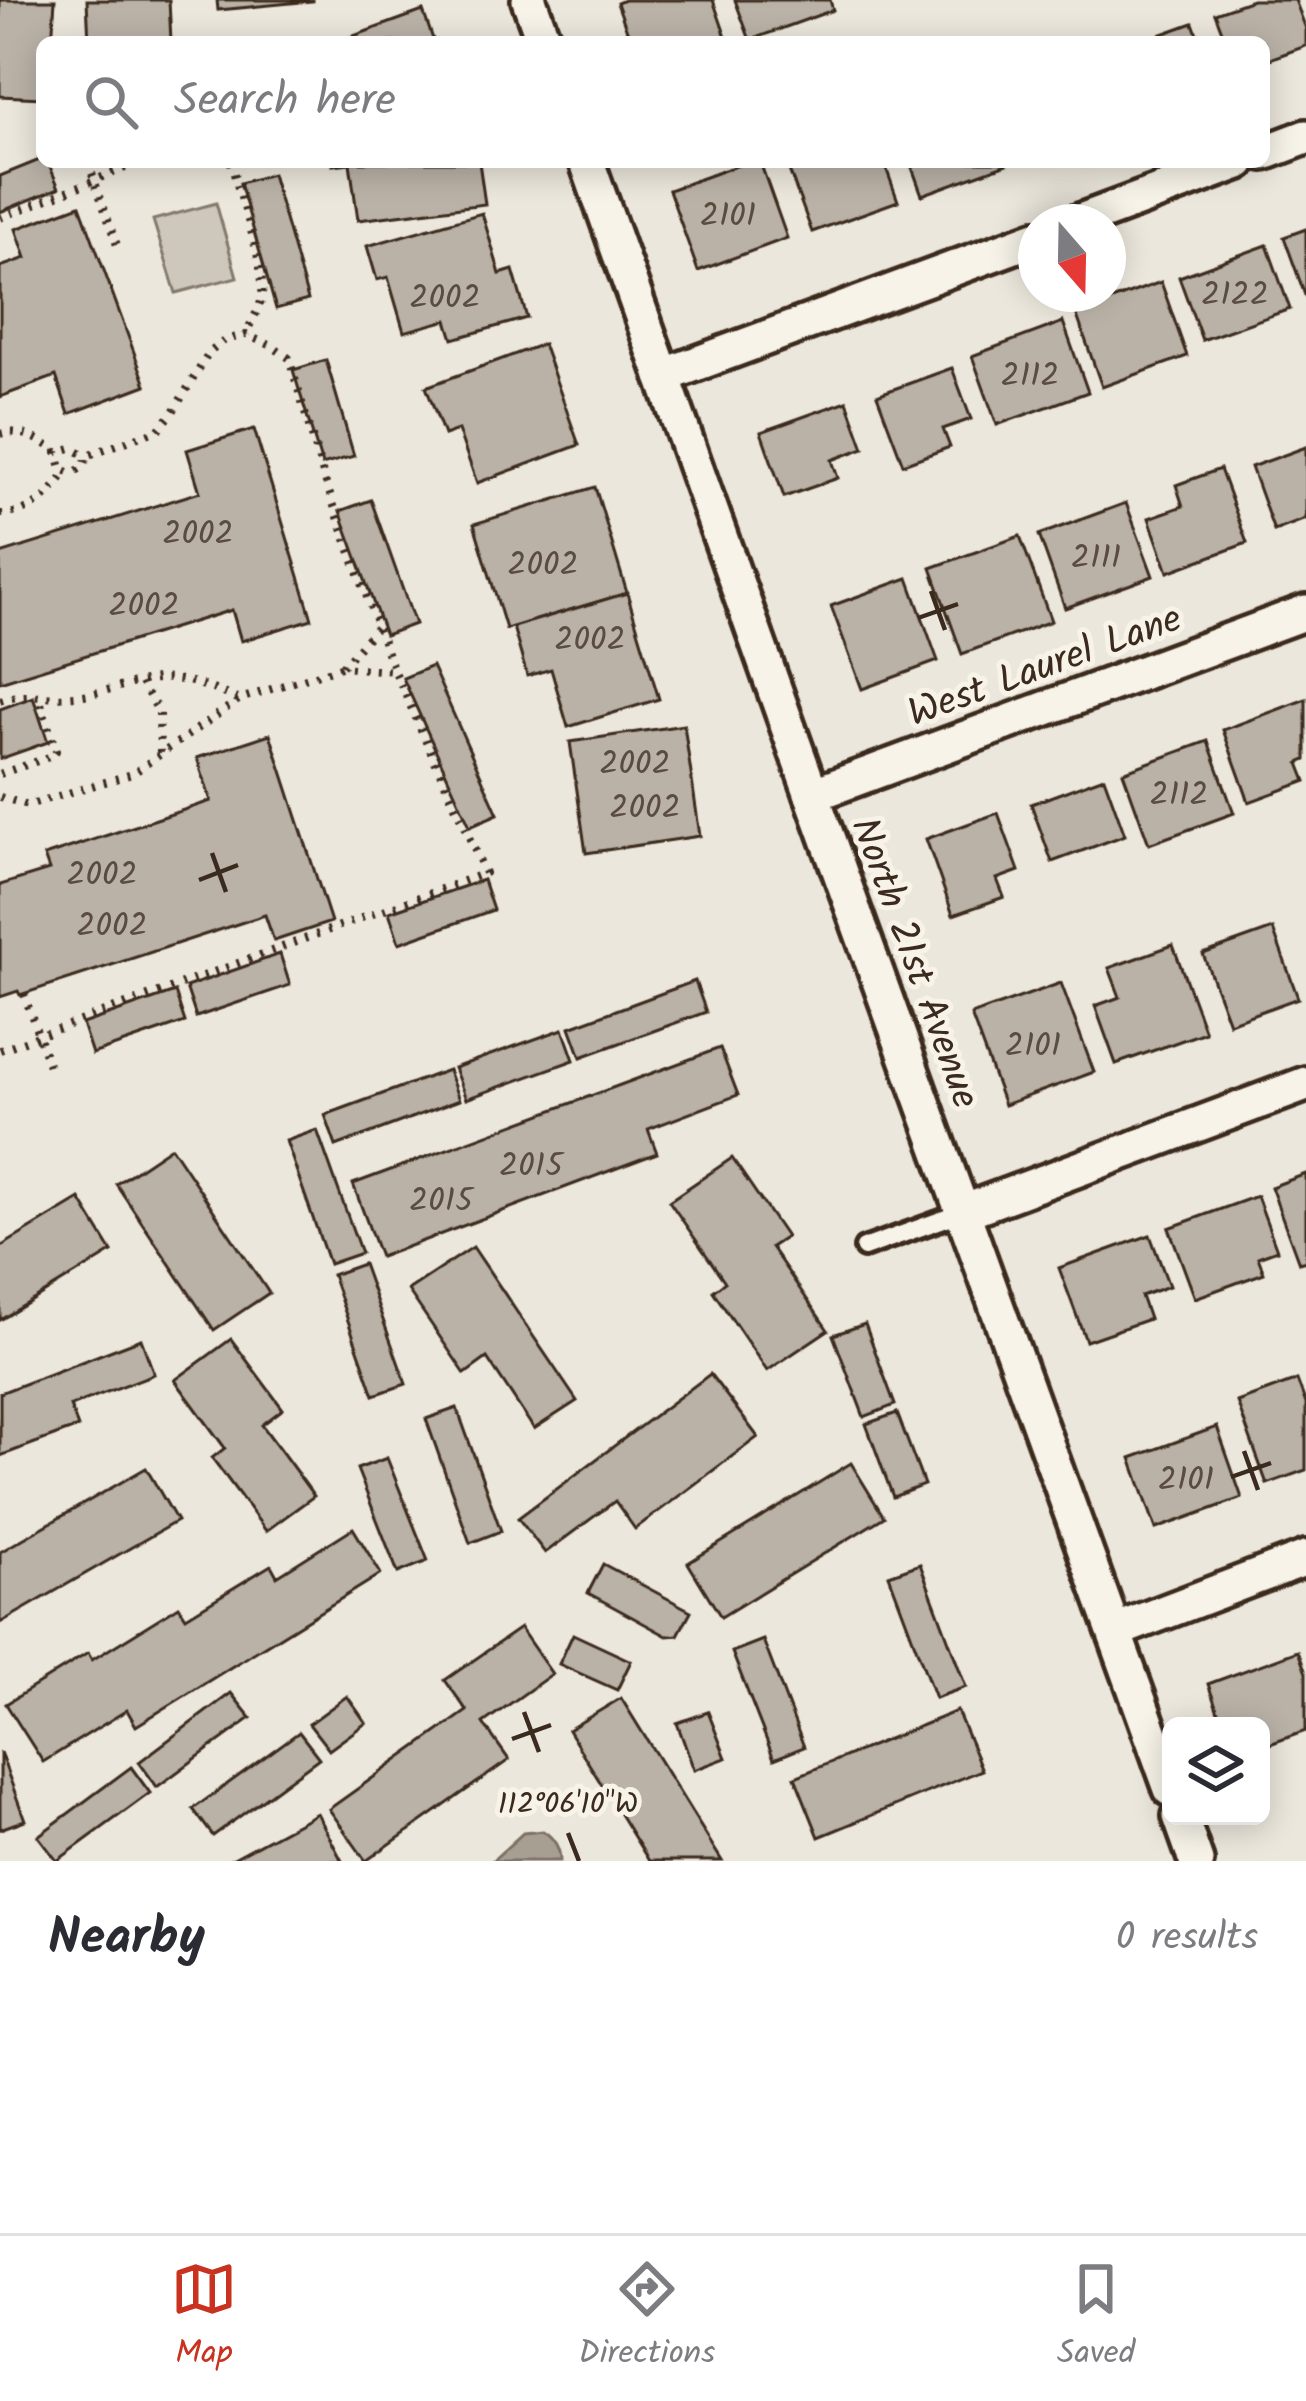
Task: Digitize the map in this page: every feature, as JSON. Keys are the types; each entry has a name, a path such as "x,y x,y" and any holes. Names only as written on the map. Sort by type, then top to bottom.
{"street":[{"path":"529,0 542,36"},
{"path":"1270,151 1306,137"},
{"name":"North 21st Avenue","path":"589,168 1162,1764"},
{"path":"1126,204 1223,168"},
{"path":"663,376 1018,245"},
{"name":"West Laurel Lane","path":"812,795 1306,612"},
{"path":"963,1212 1306,1084"},
{"path":"1115,1631 1306,1558"},
{"path":"1183,1825 1196,1861"}],"lane":[{"path":"864,1248 963,1212"}],"path":[{"path":"90,168 119,251"},
{"path":"0,218 125,168"},
{"path":"233,168 262,291 246,335"},
{"path":"0,1050 485,874 377,627 325,481 289,358 246,335 225,340 209,353 158,430 86,456 71,448 57,452"},
{"path":"0,434 8,431 33,437 57,452 66,472"},
{"path":"0,514 27,512 66,472 81,469 86,456"},
{"path":"341,667 377,627"},
{"path":"0,797 28,805 131,774 240,699 341,667 395,671"},
{"path":"0,700 29,693 48,698 87,695 172,679 240,699"},
{"path":"141,682 159,712 160,754"},
{"path":"0,773 56,751 38,695"},
{"path":"24,994 50,1069"}],"shaded area":[{"path":"216,203 237,277 176,293 153,220"},
{"path":"543,1831 556,1844 560,1861 492,1861 523,1833"}],"building":[{"path":"0,0 55,0 52,36 36,36 36,98 0,96"},
{"path":"87,0 169,0 171,36 89,36"},
{"path":"217,0 313,0 313,1 218,10"},
{"path":"713,0 726,36 629,36 617,3"},
{"path":"735,0 830,0 833,10 761,36 748,36"},
{"path":"1252,0 1295,0 1306,29 1306,46 1270,59 1270,36 1224,36 1215,13"},
{"path":"423,11 432,36 354,36"},
{"path":"1193,23 1198,36 1157,36"},
{"path":"36,161 36,168 51,168 59,188 0,212 0,176"},
{"path":"351,168 480,168 485,204 358,220"},
{"path":"730,168 762,168 787,238 698,271 669,190"},
{"path":"788,168 886,168 898,201 812,232"},
{"path":"912,168 996,168 922,195"},
{"path":"272,174 308,300 276,309 240,183"},
{"path":"80,205 146,385 69,414 56,376 0,397 0,267 26,258 16,229"},
{"path":"482,213 500,274 513,270 527,318 453,339 447,320 404,332 388,277 377,280 367,246"},
{"path":"1306,229 1306,298 1284,237"},
{"path":"1267,245 1290,309 1202,340 1179,277"},
{"path":"1161,282 1187,356 1102,387 1076,313 1126,312 1126,295"},
{"path":"1063,322 1088,392 997,425 972,356"},
{"path":"543,344 579,445 477,483 458,430 444,435 426,387"},
{"path":"326,360 354,456 322,465 293,370"},
{"path":"952,368 971,419 943,429 950,447 903,464 877,395"},
{"path":"847,401 864,448 832,460 838,478 784,497 761,432"},
{"path":"254,429 312,619 241,641 232,610 0,682 0,554 200,492 187,450"},
{"path":"1306,447 1306,519 1274,531 1251,467"},
{"path":"1220,469 1247,543 1168,572 1149,518 1183,506 1176,485"},
{"path":"595,487 627,593 506,629 474,524"},
{"path":"371,500 415,624 385,635 340,511"},
{"path":"1126,503 1153,576 1065,608 1039,535"},
{"path":"1020,536 1051,621 962,654 931,568"},
{"path":"908,578 938,661 862,689 831,606"},
{"path":"627,593 659,699 568,727 551,669 527,676 513,627"},
{"path":"432,666 498,814 470,826 403,678"},
{"path":"33,697 48,742 0,759 0,709"},
{"path":"1306,699 1306,760 1299,763 1306,781 1249,802 1223,730"},
{"path":"684,725 700,836 586,853 570,742"},
{"path":"270,734 331,922 274,941 265,915 20,995 18,991 0,997 0,885 49,870 44,856 211,801 197,758"},
{"path":"1208,741 1234,813 1149,844 1123,772"},
{"path":"1104,777 1125,835 1052,862 1031,804"},
{"path":"998,813 1019,871 997,879 1004,897 953,915 926,839"},
{"path":"483,880 493,910 399,943 389,912"},
{"path":"1273,929 1298,998 1229,1023 1203,954"},
{"path":"1173,945 1205,1032 1116,1064 1095,1006 1120,997 1109,968"},
{"path":"280,954 290,985 196,1017 186,987"},
{"path":"695,981 706,1012 581,1057 570,1027"},
{"path":"1061,983 1094,1072 1004,1105 971,1015"},
{"path":"175,992 185,1022 92,1054 82,1024"},
{"path":"563,1029 574,1060 466,1099 454,1068"},
{"path":"720,1048 738,1095 648,1129 657,1153 380,1257 353,1184"},
{"path":"448,1070 459,1100 336,1146 325,1115"},
{"path":"317,1130 361,1253 329,1264 286,1141"},
{"path":"171,1147 269,1293 214,1330 116,1184"},
{"path":"732,1158 786,1237 771,1247 828,1330 767,1371 713,1291 725,1282 669,1201"},
{"path":"1306,1174 1306,1261 1299,1263 1271,1187"},
{"path":"1257,1196 1277,1250 1258,1257 1264,1273 1195,1298 1169,1228"},
{"path":"80,1199 112,1252 0,1320 0,1247"},
{"path":"1150,1235 1169,1286 1141,1296 1149,1319 1086,1341 1059,1268"},
{"path":"473,1247 577,1401 534,1429 487,1358 465,1374 408,1290"},
{"path":"363,1264 406,1384 374,1395 332,1275"},
{"path":"865,1324 895,1405 864,1417 833,1335"},
{"path":"141,1339 154,1374 70,1406 78,1427 0,1456 0,1393"},
{"path":"231,1339 283,1409 262,1425 314,1496 266,1531 212,1458 225,1448 175,1380"},
{"path":"710,1374 758,1437 635,1529 615,1501 545,1553 518,1518"},
{"path":"1297,1380 1306,1404 1306,1470 1267,1484 1237,1402"},
{"path":"457,1408 501,1531 470,1543 426,1419"},
{"path":"897,1413 924,1485 893,1497 866,1424"},
{"path":"1217,1427 1242,1498 1156,1529 1131,1458"},
{"path":"387,1458 428,1561 398,1573 357,1469"},
{"path":"851,1463 884,1517 721,1617 688,1563"},
{"path":"146,1468 177,1521 0,1623 0,1552"},
{"path":"353,1528 381,1574 136,1726 127,1710 43,1762 6,1704 88,1653 92,1660 179,1606 186,1617 271,1565 277,1576"},
{"path":"603,1564 691,1611 678,1635 667,1636 588,1593"},
{"path":"920,1564 966,1687 935,1698 889,1575"},
{"path":"520,1628 552,1674 483,1723 509,1760 366,1861 329,1809 467,1711 445,1680"},
{"path":"573,1634 631,1661 617,1690 559,1664"},
{"path":"763,1640 804,1747 774,1759 732,1652"},
{"path":"1298,1651 1306,1673 1306,1731 1270,1744 1270,1717 1220,1717 1208,1684"},
{"path":"231,1693 251,1718 157,1787 139,1762"},
{"path":"347,1696 366,1723 329,1750 309,1724"},
{"path":"621,1698 722,1861 649,1861 568,1730"},
{"path":"957,1711 982,1770 819,1837 795,1777"},
{"path":"708,1712 726,1758 694,1770 677,1723"},
{"path":"299,1732 319,1758 213,1836 193,1809"},
{"path":"0,1752 25,1820 0,1829"},
{"path":"131,1767 150,1793 57,1861 38,1836"},
{"path":"317,1813 342,1861 228,1861"}]}
